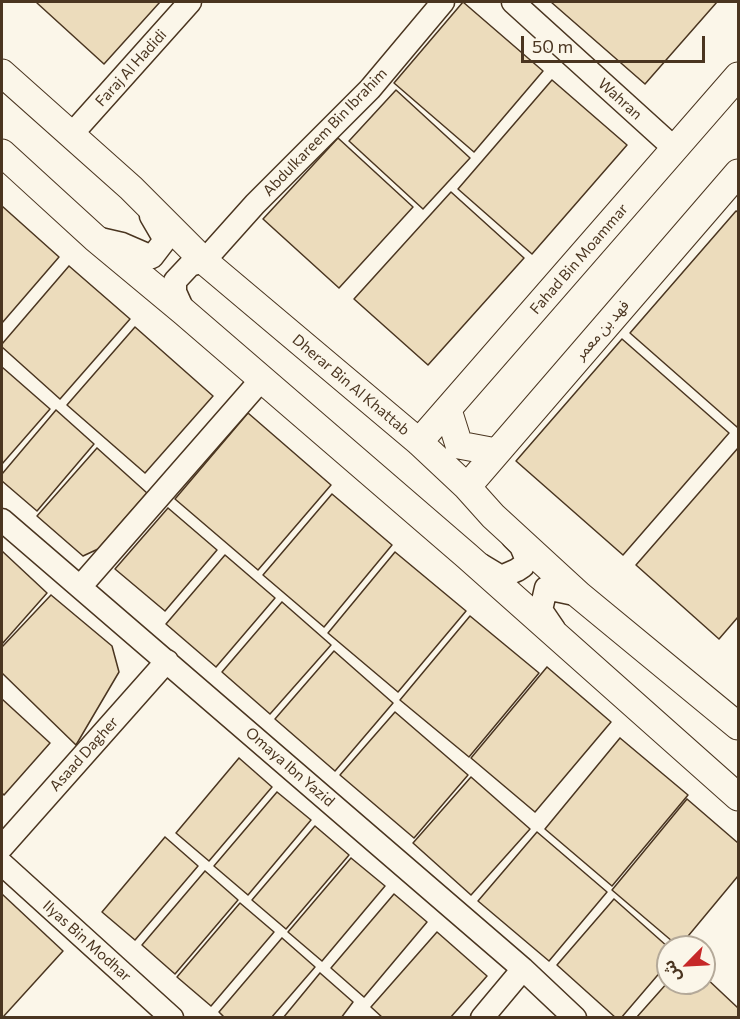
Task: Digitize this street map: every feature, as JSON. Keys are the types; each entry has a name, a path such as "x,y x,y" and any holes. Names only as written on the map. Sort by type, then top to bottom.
{"street":[{"name":"Faraj Al Hadidi","path":"71,135 190,2"},
{"name":"Abdulkareem Bin Ibrahim","path":"204,261 255,204 370,89 443,2"},
{"name":"Wahran","path":"513,2 674,148"},
{"name":"Dherar Bin Al Khattab","path":"2,73 130,188 204,261 419,442 467,487 521,546 526,558 523,566 501,577 467,556"},
{"name":"Fahad Bin Moammar","path":"419,442 738,76"},
{"name":"Dherar Bin Al Khattab","path":"2,153 95,238 467,556 738,797"},
{"name":"فهد بن معمر","path":"467,487 738,173"},
{"name":"Dherar Bin Al Khattab","path":"95,238 122,244 152,257 165,240 130,188"},
{"path":"184,312 175,292 175,281 190,265 204,261"},
{"path":"80,587 261,380"},
{"path":"448,410 459,445 496,452"},
{"name":"Dherar Bin Al Khattab","path":"493,516 579,595 738,726"},
{"name":"Omaya Ibn Yazid","path":"2,520 523,969 575,1017"},
{"name":"Dherar Bin Al Khattab","path":"563,642 541,610 546,588 579,595"},
{"name":"Asaad Dagher","path":"2,847 167,661"},
{"name":"Ilyas Bin Modhar","path":"2,864 170,1017"},
{"path":"482,1017 523,969"}],"building":[{"path":"160,2 104,64 37,3"},
{"path":"463,2 543,71 474,152 394,83"},
{"path":"551,2 717,2 645,84"},
{"path":"552,80 627,145 532,254 458,189"},
{"path":"396,90 470,158 423,209 349,141"},
{"path":"338,138 413,207 339,288 263,219"},
{"path":"451,192 524,258 428,365 354,299"},
{"path":"2,206 59,257 2,323"},
{"path":"736,211 738,212 737,427 630,333"},
{"path":"69,266 130,319 60,399 2,347 2,344"},
{"path":"135,327 213,396 145,473 67,405"},
{"path":"622,339 729,433 623,555 516,461"},
{"path":"2,367 50,409 2,464"},
{"path":"56,410 94,444 37,511 2,481 2,474"},
{"path":"248,413 331,485 258,570 175,499"},
{"path":"97,448 147,493 98,549 83,556 37,516"},
{"path":"738,448 738,617 719,639 636,565"},
{"path":"332,494 392,545 324,627 263,575"},
{"path":"168,508 217,550 165,611 115,569"},
{"path":"2,551 47,593 2,644"},
{"path":"395,552 466,611 398,692 328,633"},
{"path":"225,555 275,598 216,667 166,624"},
{"path":"51,595 112,646 119,672 76,745 2,673 2,647"},
{"path":"282,602 331,645 270,714 222,672"},
{"path":"470,616 539,673 469,757 400,700"},
{"path":"334,651 393,703 335,771 275,719"},
{"path":"547,667 611,722 535,812 471,758"},
{"path":"2,699 50,743 4,795 2,793"},
{"path":"395,712 468,775 414,838 340,775"},
{"path":"620,738 688,795 612,886 545,829"},
{"path":"239,758 272,787 209,861 176,833"},
{"path":"471,777 530,829 471,895 413,843"},
{"path":"277,792 311,820 248,895 214,866"},
{"path":"687,799 738,843 738,876 689,935 665,935 612,890"},
{"path":"315,826 349,855 286,929 252,900"},
{"path":"537,832 607,892 549,961 478,901"},
{"path":"165,837 198,866 135,940 102,912"},
{"path":"351,858 385,886 322,961 288,932"},
{"path":"205,871 238,900 175,974 142,945"},
{"path":"2,894 63,951 3,1017 2,1016"},
{"path":"394,894 427,922 364,997 331,968"},
{"path":"614,899 656,936 656,977 621,1018 616,1018 557,965"},
{"path":"240,903 274,932 211,1006 177,977"},
{"path":"437,932 487,976 450,1018 383,1018 371,1007"},
{"path":"282,938 315,967 271,1018 225,1018 219,1012"},
{"path":"320,973 353,1002 341,1018 283,1018"},
{"path":"716,987 738,1008 738,1018 636,1018 656,995 716,995"}]}
